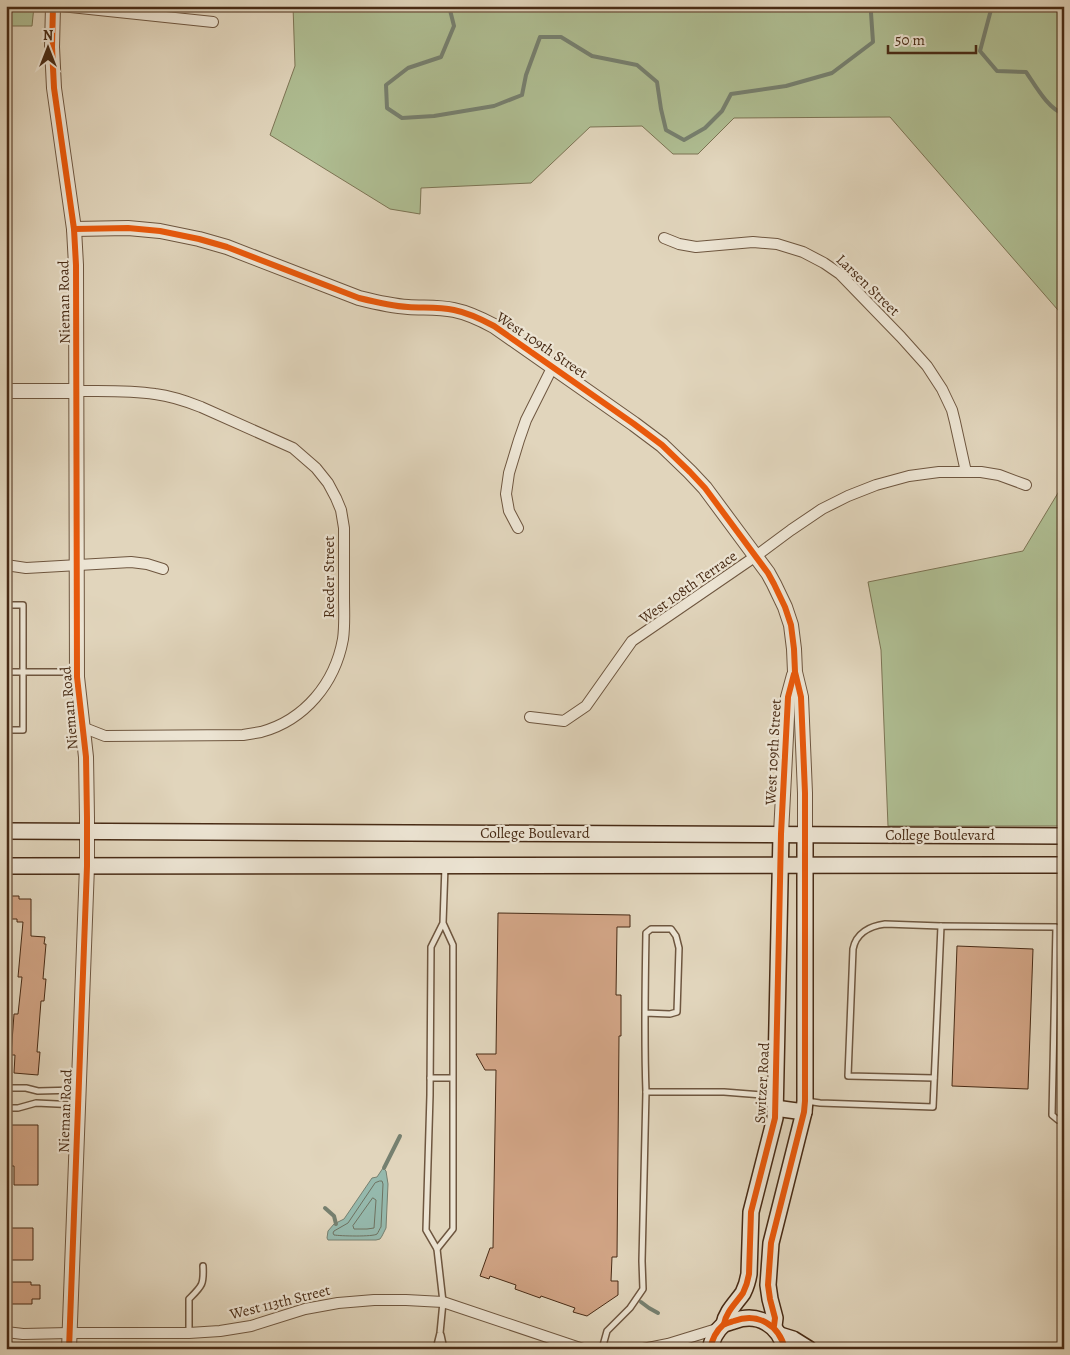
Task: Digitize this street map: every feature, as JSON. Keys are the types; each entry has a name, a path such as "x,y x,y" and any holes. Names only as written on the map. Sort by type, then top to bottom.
{"main road":[{"name":"College Boulevard","path":"6,831 1064,836"},
{"name":"Switzer Road","path":"710,1349 713,1338 748,1282 751,1212 775,1118 781,834"},
{"path":"780,1337 768,1285 771,1244 804,1107 805,834"},
{"name":"College Boulevard","path":"6,866 1064,865"},
{"path":"776,1108 804,1107"},
{"path":"722,1326 743,1318 755,1318 780,1337 794,1339 809,1349"}],"street":[{"name":"Nieman Road","path":"53,6 54,88 74,229 76,265 77,672 86,758 87,831 69,1349"},
{"path":"61,6 213,22"},
{"name":"West 109th Street","path":"74,229 128,228 160,231 199,239 227,247 359,298 397,306 454,310 474,316 494,326 553,366 662,445 705,488 756,556 774,584 785,607 791,625 795,672 800,697 805,834"},
{"name":"Larsen Street","path":"664,238 679,244 696,247 753,242 777,244 803,252 840,274 927,366 942,389 952,410 966,472"},
{"name":"West 109th Street","path":"518,528 509,511 506,494 510,473 526,420 553,366"},
{"path":"6,391 77,390"},
{"name":"Reeder Street","path":"77,390 138,392 156,394 186,402 292,448 316,468 328,483 340,510 344,528 343,638 338,661 333,671 322,690 307,707 281,724 262,732 243,735 105,736 82,727"},
{"name":"West 108th Terrace","path":"530,717 564,721 586,706 632,642 822,510 848,496 876,485 909,476 939,472 981,472 999,475 1026,485"},
{"path":"6,565 26,568 131,562 163,568"},
{"name":"West 109th Street","path":"781,834 788,697 795,672"},
{"path":"785,758 803,759"},
{"name":"West 113th Street","path":"6,1332 23,1334 189,1333 251,1326 305,1309 338,1303 406,1300 443,1302 583,1349"},
{"path":"642,1349 668,1344 722,1326"}],"lane":[{"path":"6,605 23,605 23,730 6,730"},
{"path":"6,672 77,672"},
{"path":"437,1249 453,1229 453,945 444,923 445,866"},
{"path":"436,1349 440,1333 443,1302 437,1249 426,1230 430,1078 430,947 444,923"},
{"path":"934,1078 848,1076 853,949 857,938 862,932 884,924 1064,928"},
{"path":"804,1107 820,1103 933,1106 941,926"},
{"path":"1056,927 1052,1115 1058,1120 1064,1120"},
{"path":"602,1349 607,1331 630,1308 643,1289 646,1092 644,1046 646,933 651,929 671,929 676,936 679,948 677,1012 670,1014 645,1013"},
{"path":"430,1078 452,1078"},
{"path":"6,1088 26,1088 38,1091 78,1090"},
{"path":"646,1092 724,1092 762,1095 776,1108"},
{"path":"6,1108 18,1108 36,1103 78,1105"},
{"path":"189,1333 189,1299 201,1288 204,1280 203,1266"},
{"path":"440,1333 444,1349"}],"green space":[{"path":"6,6 34,6 32,26 6,26"},
{"path":"293,6 1064,6 1064,317 890,117 734,118 698,154 673,154 642,126 590,127 531,183 421,188 420,214 390,209 270,135 295,66"},
{"path":"1064,483 1064,826 888,826 881,650 868,582 1023,551"}],"water":[{"path":"383,1168 386,1171 388,1184 386,1228 380,1239 328,1240 328,1231 334,1224 344,1219 372,1178 377,1177"}],"building":[{"path":"6,896 19,896 19,899 31,899 31,936 45,937 43,979 46,979 44,1001 41,1001 37,1052 40,1052 38,1075 14,1073 15,1055 11,1055 14,1014 18,1014 22,977 18,977 23,922 17,922 17,919 6,919"},
{"path":"498,913 630,915 630,927 617,927 616,995 621,995 621,1036 619,1036 617,1257 612,1257 611,1281 618,1281 618,1295 587,1316 573,1312 575,1308 515,1289 516,1285 490,1276 489,1279 480,1276 490,1248 493,1248 496,1070 485,1070 476,1054 496,1054"},
{"path":"957,946 1033,949 1028,1089 952,1086"},
{"path":"11,1125 38,1125 38,1185 14,1185 14,1166 11,1166"},
{"path":"10,1228 33,1228 33,1260 10,1260 10,1256 6,1256 6,1233 10,1233"},
{"path":"6,1282 31,1282 31,1285 40,1285 40,1299 32,1299 32,1304 8,1304 8,1299 6,1299"}],"waterway":[{"path":"449,6 454,26 441,57 408,68 386,85 387,108 402,118 434,116 494,106 522,95 526,75 540,37 561,37 592,56 637,65 657,82 666,130 684,140 705,128 722,111 731,94 786,86 832,73 873,42 872,6"},
{"path":"992,6 980,51 997,71 1026,72 1047,102 1064,114"},
{"path":"1064,221 1060,254 1064,261"},
{"path":"384,1168 400,1136"},
{"path":"325,1208 334,1216 336,1224"},
{"path":"641,1302 658,1313"}],"cycle path":[{"path":"53,6 54,88 74,229 76,265 77,677 86,757 87,818 87,866 69,1349"},
{"path":"74,229 128,228 160,231 199,239 227,247 359,298 395,306 454,310 484,321 494,326 662,445 705,488 768,573 785,607 791,625 795,672 801,697 805,793 805,1101 804,1112 771,1243 768,1285 775,1318 774,1326"},
{"path":"724,1324 729,1312 743,1293 748,1279 751,1212 775,1118 781,834 788,697 794,674"},
{"path":"710,1349 718,1330 723,1325 751,1318 773,1327 778,1333 785,1349"}]}
